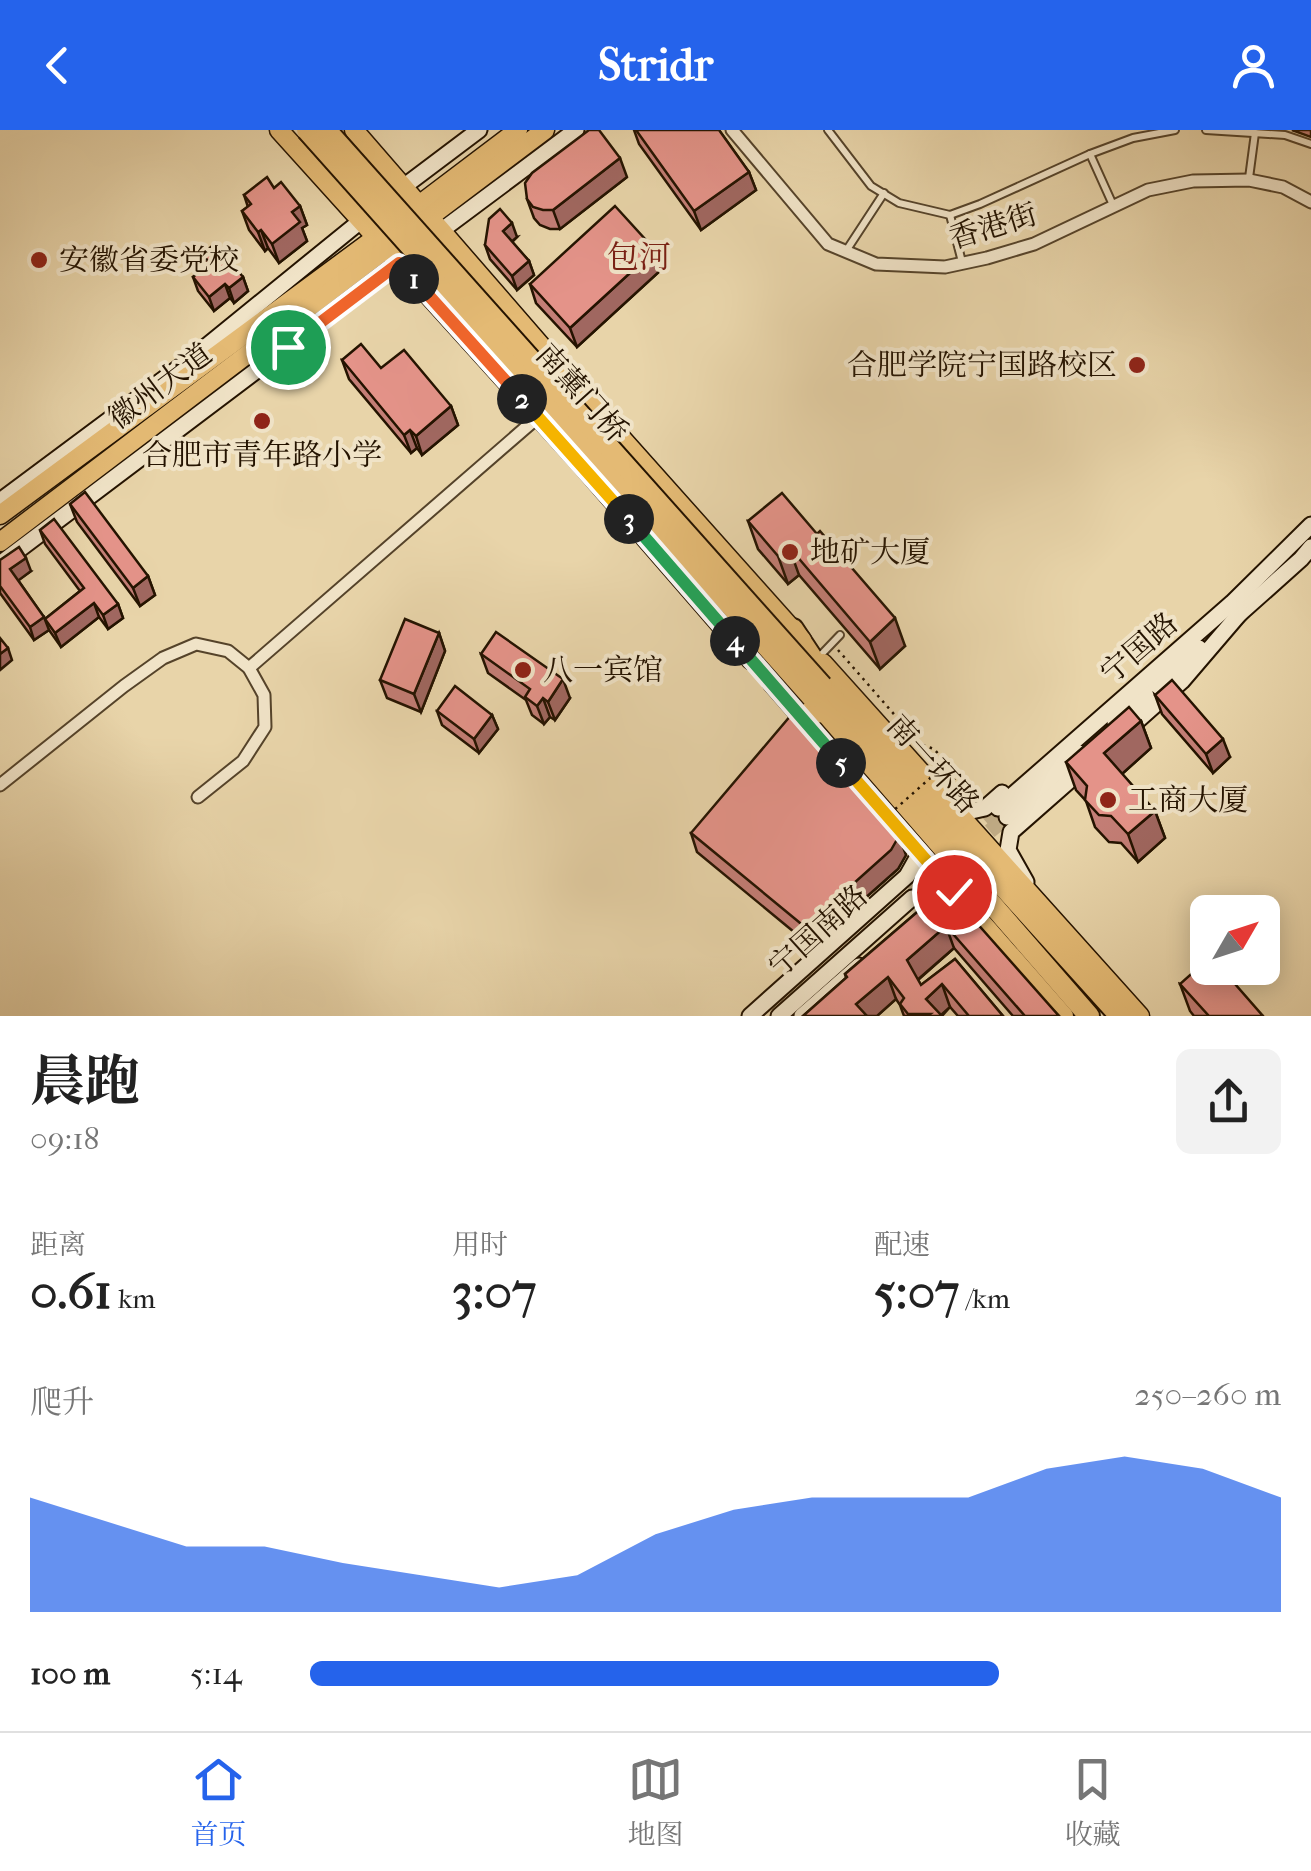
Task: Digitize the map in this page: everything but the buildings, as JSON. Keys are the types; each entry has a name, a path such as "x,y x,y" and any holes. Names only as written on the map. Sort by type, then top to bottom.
{"highway":[{"name":"南薰门桥","path":"307,130 817,691"},
{"name":"南薰门桥","path":"326,130 817,691"},
{"path":"793,629 854,734"},
{"path":"743,650 854,734"},
{"name":"南一环路","path":"817,691 1089,1016"},
{"name":"南一环路","path":"854,734 1120,1016"}],"main road":[{"path":"279,130 538,417 1064,1016"},
{"path":"354,130 818,658 1140,1016"},
{"path":"0,502 192,358 478,130"},
{"name":"徽州大道","path":"430,217 518,130"},
{"name":"徽州大道","path":"0,542 545,130"},
{"path":"0,564 430,217 576,130"},
{"name":"徽州大道","path":"0,515 388,249"},
{"name":"宁国路","path":"1002,812 1307,544 1311,525"},
{"path":"1111,744 1182,681 1236,608"},
{"path":"958,814 986,808 1176,640 1236,608"},
{"path":"1070,960 1008,850 1011,832 1096,756"},
{"path":"750,1016 908,876 920,853"},
{"name":"宁国南路","path":"764,1016 910,893 778,1016"},
{"path":"944,904 968,916 994,937"},
{"path":"802,1016 908,922"}],"street":[{"name":"香港街","path":"732,130 828,244 876,264 945,267 987,258 1034,244 1148,190 1193,180 1249,180 1284,188 1311,202"},
{"path":"249,668 538,417"},
{"path":"0,785 124,686 163,658 196,644 228,650 249,668 264,695 265,727 242,761 198,797"}],"lane":[{"path":"828,130 871,186 899,203 950,215 1090,154 1134,138 1174,130"},
{"path":"1206,130 1285,136 1311,144"},
{"path":"1249,180 1255,133"},
{"path":"1090,154 1113,206"},
{"path":"846,251 884,194"},
{"path":"950,215 962,264"},
{"path":"818,658 840,635"}],"path":[{"path":"846,658 920,744 934,749 964,783 962,789 936,758 930,763 937,772 875,826"}],"tunnel":[{"path":"967,835 998,808"},
{"path":"972,846 1007,817"},
{"path":"908,888 939,860"},
{"path":"912,898 947,868"}],"place":[{"name":"安徽省委党校","path":"39,260"},
{"name":"合肥学院宁国路校区","path":"1137,365"},
{"name":"合肥市青年路小学","path":"262,421"},
{"name":"地矿大厦","path":"790,552"},
{"name":"八一宾馆","path":"523,670"},
{"name":"工商大厦","path":"1108,800"}],"district":[{"name":"包河","path":"639,257"}],"route":[{"path":"288,347 399,263 586,470 954,892"}]}
